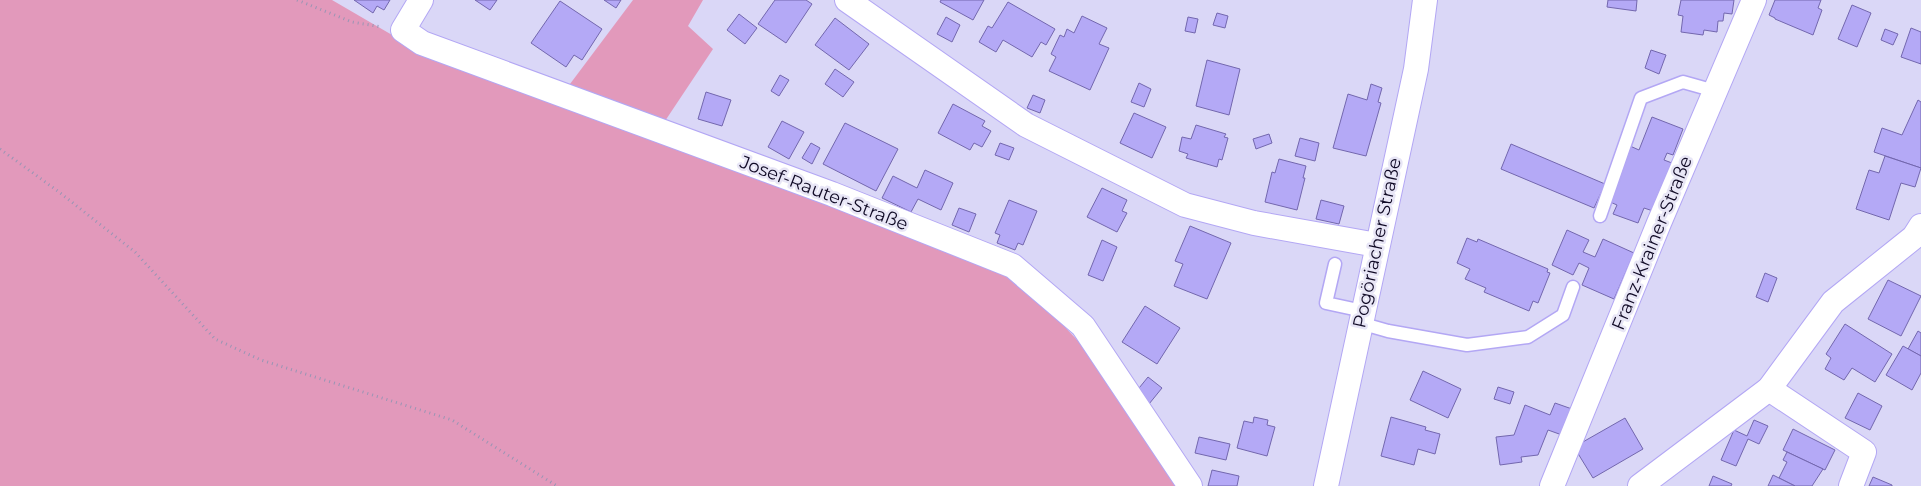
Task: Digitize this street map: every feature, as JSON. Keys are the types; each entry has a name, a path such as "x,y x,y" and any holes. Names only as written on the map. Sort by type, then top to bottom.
{"street":[{"path":"403,30 421,0"},
{"path":"847,0 1026,125 1185,205 1254,223 1377,245"},
{"name":"Pogöriacher Straße","path":"1326,486 1416,69 1425,0"},
{"name":"Franz-Krainer-Straße","path":"1552,486 1754,0"},
{"name":"Josef-Rauter-Straße","path":"403,30 422,43 832,194 1013,266 1083,326 1190,486"},
{"path":"1640,486 1769,389 1833,302 1914,237 1921,226"},
{"path":"1769,389 1864,452 1850,486"}],"lane":[{"path":"1600,216 1641,98 1683,82 1715,91"},
{"path":"1335,264 1326,303 1361,317 1388,331 1467,345 1528,338 1563,315 1573,287"}],"path":[{"path":"297,0 352,22 403,30"},
{"path":"0,149 59,192 135,252 215,339 261,360 452,420 557,486"}],"shaded area":[{"path":"0,0 332,0 423,53 558,100 633,0 703,0 688,26 713,49 655,136 1011,270 1079,342 1176,486 0,486"}],"building":[{"path":"354,0 390,0 384,10 377,6 373,13"},
{"path":"475,0 497,0 490,10"},
{"path":"604,0 621,0 616,8"},
{"path":"775,0 806,0 812,4 786,43 758,24"},
{"path":"941,0 984,0 973,20 940,2"},
{"path":"1608,0 1637,0 1636,11 1607,7"},
{"path":"1681,0 1734,0 1732,14 1724,13 1723,21 1718,21 1717,32 1704,30 1703,35 1681,32 1683,16 1678,15"},
{"path":"1775,0 1821,0 1818,8 1822,10 1813,35 1769,15"},
{"path":"560,1 602,29 582,60 574,55 566,67 531,43"},
{"path":"1008,2 1055,29 1046,45 1041,42 1032,57 1003,40 996,52 979,42 988,26 992,28"},
{"path":"1852,5 1871,13 1857,47 1838,39"},
{"path":"1217,13 1228,16 1225,28 1213,25"},
{"path":"739,14 757,28 745,44 727,30"},
{"path":"1082,16 1107,28 1099,44 1109,48 1090,90 1049,71 1056,57 1051,54 1060,35 1064,37 1067,29 1074,33"},
{"path":"946,17 960,25 952,42 937,34"},
{"path":"1188,17 1198,19 1195,33 1185,31"},
{"path":"835,18 869,44 849,70 815,45"},
{"path":"1911,28 1921,32 1921,64 1901,57"},
{"path":"1885,29 1898,34 1893,45 1881,40"},
{"path":"1651,50 1666,55 1659,74 1645,68"},
{"path":"1207,60 1240,69 1229,115 1196,106"},
{"path":"835,69 854,82 843,97 825,84"},
{"path":"780,75 789,80 779,96 771,91"},
{"path":"1139,83 1151,89 1144,107 1131,102"},
{"path":"1371,84 1382,88 1378,102 1381,103 1366,156 1333,148 1348,94 1367,100"},
{"path":"706,92 731,100 722,126 698,119"},
{"path":"1033,95 1045,100 1040,113 1027,108"},
{"path":"1918,100 1921,102 1921,168 1874,152 1882,128 1902,135"},
{"path":"953,104 985,121 982,126 991,131 982,147 974,143 970,150 938,133"},
{"path":"1134,113 1166,127 1152,158 1120,143"},
{"path":"1652,117 1683,129 1673,155 1667,153 1664,160 1672,163 1653,211 1644,208 1638,223 1613,214 1617,205 1608,201 1630,146 1639,150"},
{"path":"782,121 804,132 789,159 768,147"},
{"path":"845,123 898,149 876,191 823,164"},
{"path":"1196,125 1226,134 1224,137 1228,138 1222,160 1219,159 1217,167 1186,158 1188,154 1179,151 1182,137 1191,139"},
{"path":"1269,134 1272,143 1256,149 1253,139"},
{"path":"1300,138 1319,143 1315,161 1295,156"},
{"path":"811,143 820,148 812,164 802,158"},
{"path":"1000,143 1014,148 1009,160 995,155"},
{"path":"1511,144 1605,184 1594,208 1501,169"},
{"path":"1885,156 1921,168 1915,187 1901,183 1889,220 1856,209 1869,170 1879,173"},
{"path":"1279,159 1306,166 1297,210 1265,202 1272,172 1275,173"},
{"path":"925,170 953,183 941,210 918,199 911,212 882,198 893,176 917,188"},
{"path":"1102,188 1127,200 1122,211 1127,213 1117,232 1087,217"},
{"path":"1009,200 1037,211 1023,245 1018,243 1015,250 997,243 1000,235 995,233"},
{"path":"1321,200 1344,206 1339,224 1316,219"},
{"path":"959,208 976,214 969,232 952,225"},
{"path":"1190,226 1231,243 1207,299 1174,286 1183,264 1175,261"},
{"path":"1567,230 1589,240 1583,252 1595,257 1603,239 1634,253 1614,299 1582,285 1589,268 1579,263 1573,275 1552,265"},
{"path":"1467,238 1477,242 1478,239 1548,269 1547,272 1550,273 1538,303 1533,301 1529,311 1484,292 1486,288 1465,279 1470,269 1457,263"},
{"path":"1102,240 1117,247 1103,281 1088,275"},
{"path":"1765,273 1777,278 1768,302 1756,297"},
{"path":"1888,280 1921,296 1901,336 1868,319"},
{"path":"1145,306 1180,328 1157,364 1122,342"},
{"path":"1845,324 1892,354 1875,382 1852,368 1844,380 1825,369 1831,358 1826,354"},
{"path":"1918,331 1921,333 1921,356 1908,349"},
{"path":"1903,346 1921,356 1921,373 1912,390 1886,375"},
{"path":"1423,371 1461,389 1448,418 1410,400"},
{"path":"1148,377 1162,388 1149,404 1135,393"},
{"path":"1498,387 1514,392 1510,404 1494,399"},
{"path":"1858,393 1882,406 1870,430 1845,418"},
{"path":"1555,403 1572,409 1562,435 1548,430 1538,455 1521,457 1522,462 1500,465 1496,437 1514,435 1525,405 1550,415"},
{"path":"1254,417 1268,420 1267,425 1275,427 1267,456 1237,448 1244,421 1253,423"},
{"path":"1391,417 1426,427 1425,430 1440,434 1435,454 1418,449 1414,465 1381,456"},
{"path":"1625,418 1643,449 1593,478 1574,447"},
{"path":"1754,420 1768,426 1759,444 1748,439 1736,466 1721,460 1734,430 1747,436"},
{"path":"1793,429 1835,450 1825,470 1783,450"},
{"path":"1199,437 1230,444 1226,460 1195,453"},
{"path":"1787,452 1823,469 1812,486 1795,486 1779,478 1787,462 1783,460"},
{"path":"1212,470 1239,476 1237,486 1208,486"},
{"path":"1773,475 1795,486 1768,486"},
{"path":"1713,476 1732,484 1731,486 1709,486"},
{"path":"1873,477 1892,485 1892,486 1869,486"}]}
